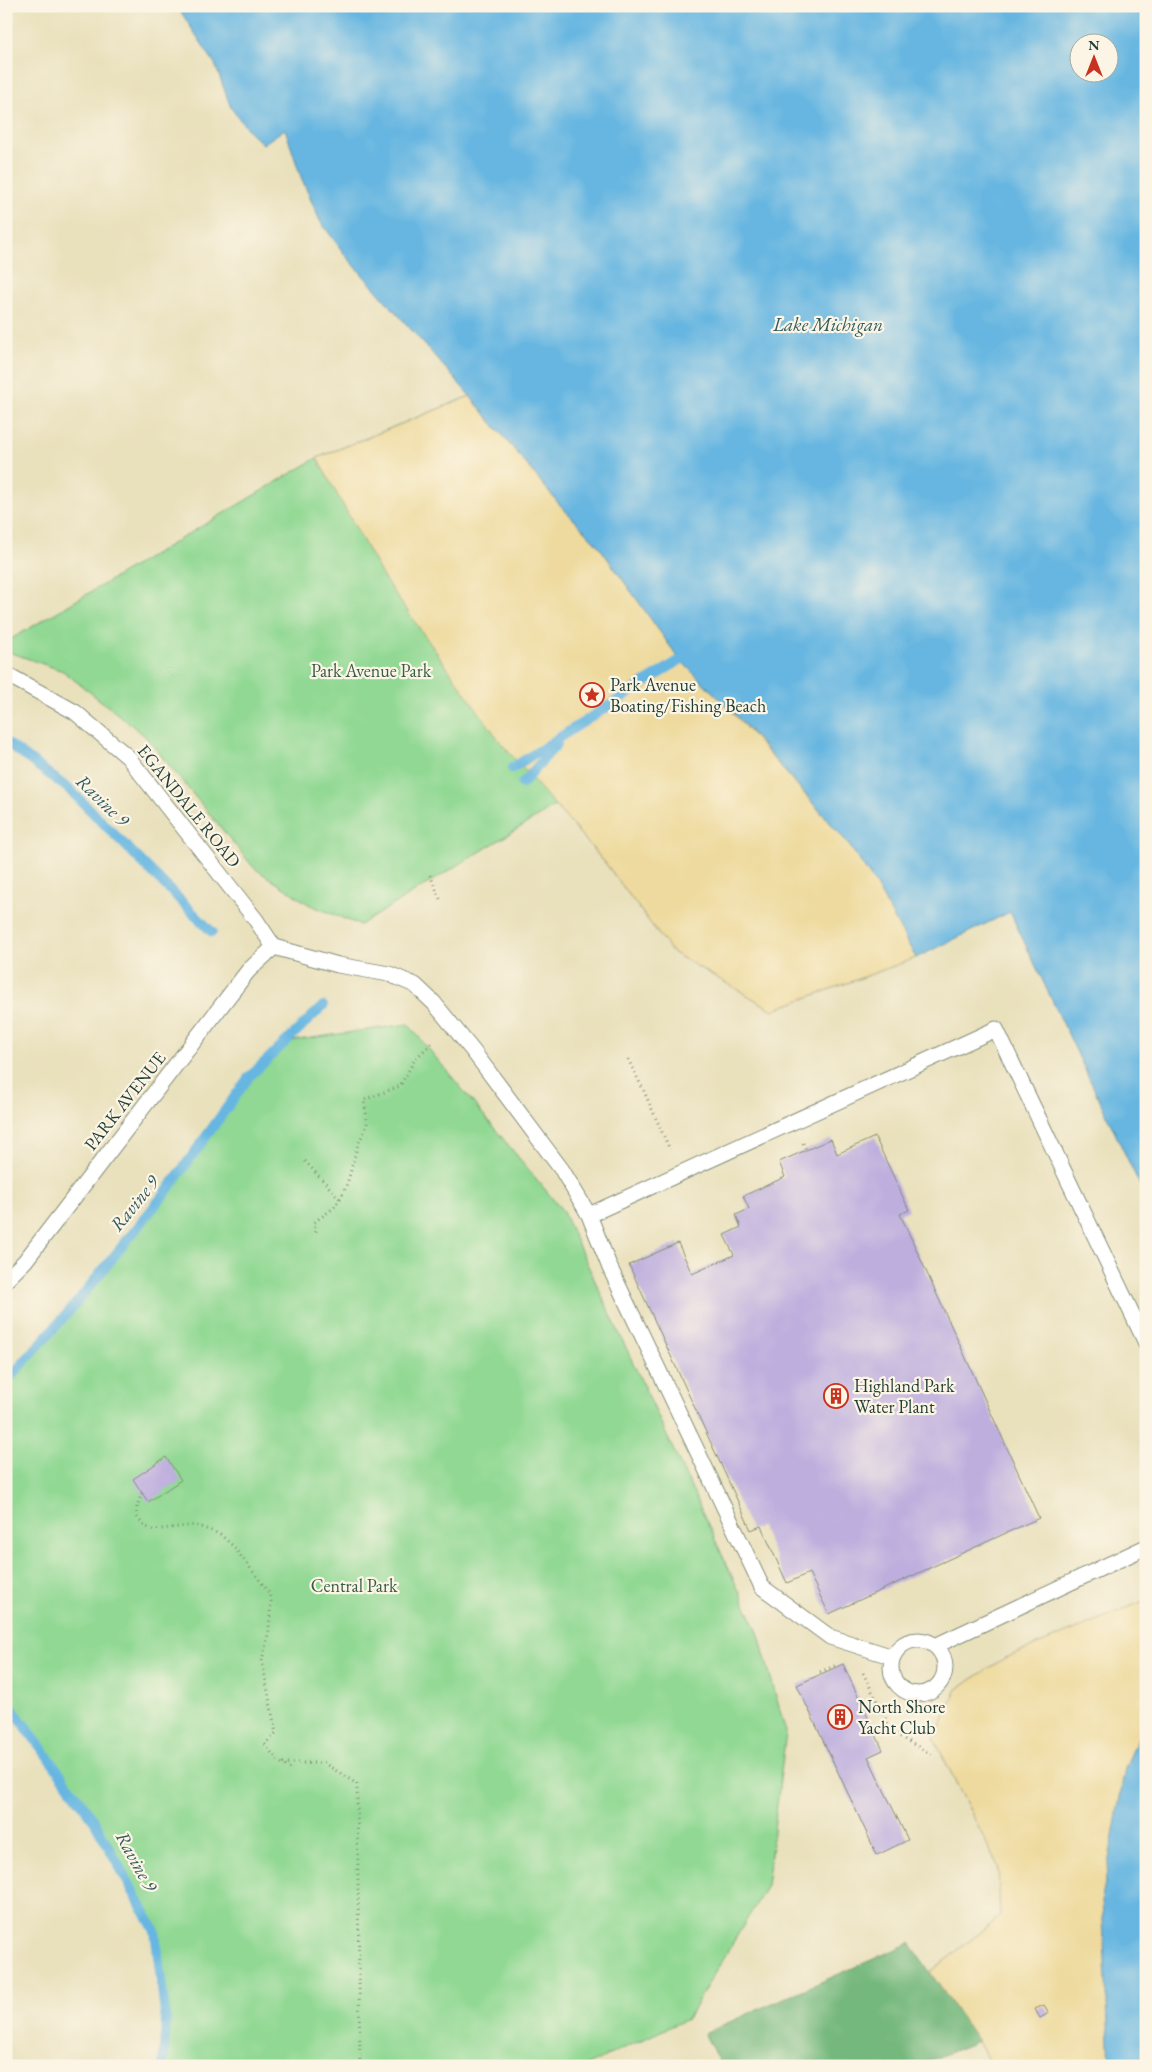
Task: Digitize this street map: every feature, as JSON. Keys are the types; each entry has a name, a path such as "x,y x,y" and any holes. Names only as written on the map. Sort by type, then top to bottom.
{"lane":[{"name":"EGANDALE ROAD","path":"6,674 74,712 128,757 256,920 274,948"},
{"path":"274,948 338,965 389,974 415,985 434,1003 474,1051 562,1170 589,1215 610,1268 762,1586 830,1637 893,1657"},
{"name":"PARK AVENUE","path":"6,1280 25,1261 248,972 274,948"},
{"path":"589,1215 996,1029 1146,1343"},
{"path":"935,1646 1146,1547"},
{"path":"911,1640 928,1642 942,1653 946,1671 936,1688 919,1694 909,1693 895,1682 892,1673 893,1657 904,1644 911,1640"}],"path":[{"path":"430,875 441,900"},
{"path":"316,1232 314,1223 327,1214 340,1199 349,1179 357,1148 367,1124 364,1100 400,1086 415,1059 438,1038"},
{"path":"628,1059 680,1174"},
{"path":"305,1161 340,1199"},
{"path":"142,1493 137,1517 144,1526 153,1530 195,1525 220,1534 233,1546 268,1591 271,1601 270,1620 262,1661 276,1733 265,1744 277,1760 290,1769"},
{"path":"820,1672 843,1662"},
{"path":"862,1670 892,1732 932,1755"},
{"path":"283,1763 324,1763 357,1784 360,2066"}],"green space":[{"name":"Park Avenue Park","path":"470,396 560,505 598,545 680,660 724,703 360,925 310,905 254,868 144,735 63,671 6,651 6,642 317,458"},
{"name":"Central Park","path":"408,1024 562,1210 758,1632 786,1732 767,1886 687,2019 585,2066 163,2066 166,2021 155,1931 92,1817 6,1700 6,1382 73,1307 166,1192 249,1077 284,1042"},
{"path":"910,1943 978,2041 917,2066 721,2066 704,2033"}],"sand":[{"name":"Park Avenue Boating/Fishing Beach","path":"470,396 560,505 598,545 680,660 724,703 847,842 876,885 916,958 773,1010 672,952 606,864 501,743 383,577 317,458"},
{"path":"1146,1600 1146,1720 1125,1768 1110,2066 991,2066 978,2041 930,1972 1000,1917 998,1866 934,1739 957,1689 1003,1659"}],"water":[{"name":"Lake Michigan","path":"177,6 1146,6 1146,1198 1010,912 916,958 876,885 847,842 738,717 680,660 598,545 560,505 470,396 346,256 320,221 301,177 285,129 263,144 249,131 231,108 215,64"},
{"path":"1146,1720 1146,2066 1110,2066 1102,1899 1125,1768"}],"building":[{"name":"Highland Park Water Plant","path":"875,1137 909,1210 900,1214 1039,1518 829,1614 809,1573 787,1583 761,1526 751,1530 629,1265 678,1243 692,1274 734,1255 724,1235 741,1227 736,1215 749,1209 743,1196 785,1177 779,1162 831,1139 837,1154"},
{"path":"166,1457 181,1480 148,1502 133,1479"},
{"name":"North Shore Yacht Club","path":"843,1664 883,1750 868,1757 908,1840 877,1855 797,1685"},
{"path":"1044,2005 1049,2013 1040,2018 1035,2009"}],"waterway":[{"name":"Ravine 9","path":"512,768 680,660"},
{"name":"Ravine 9","path":"6,742 70,790 212,932"},
{"path":"522,784 557,744"},
{"name":"Ravine 9","path":"6,1382 73,1307 166,1192 249,1077 323,1006"},
{"name":"Ravine 9","path":"6,1700 92,1817 155,1931 166,2021 163,2066"}],"place":[{"name":"Park Avenue Boating/Fishing Beach","path":"592,695"},
{"name":"Highland Park Water Plant","path":"836,1396"},
{"name":"North Shore Yacht Club","path":"840,1717"}]}
